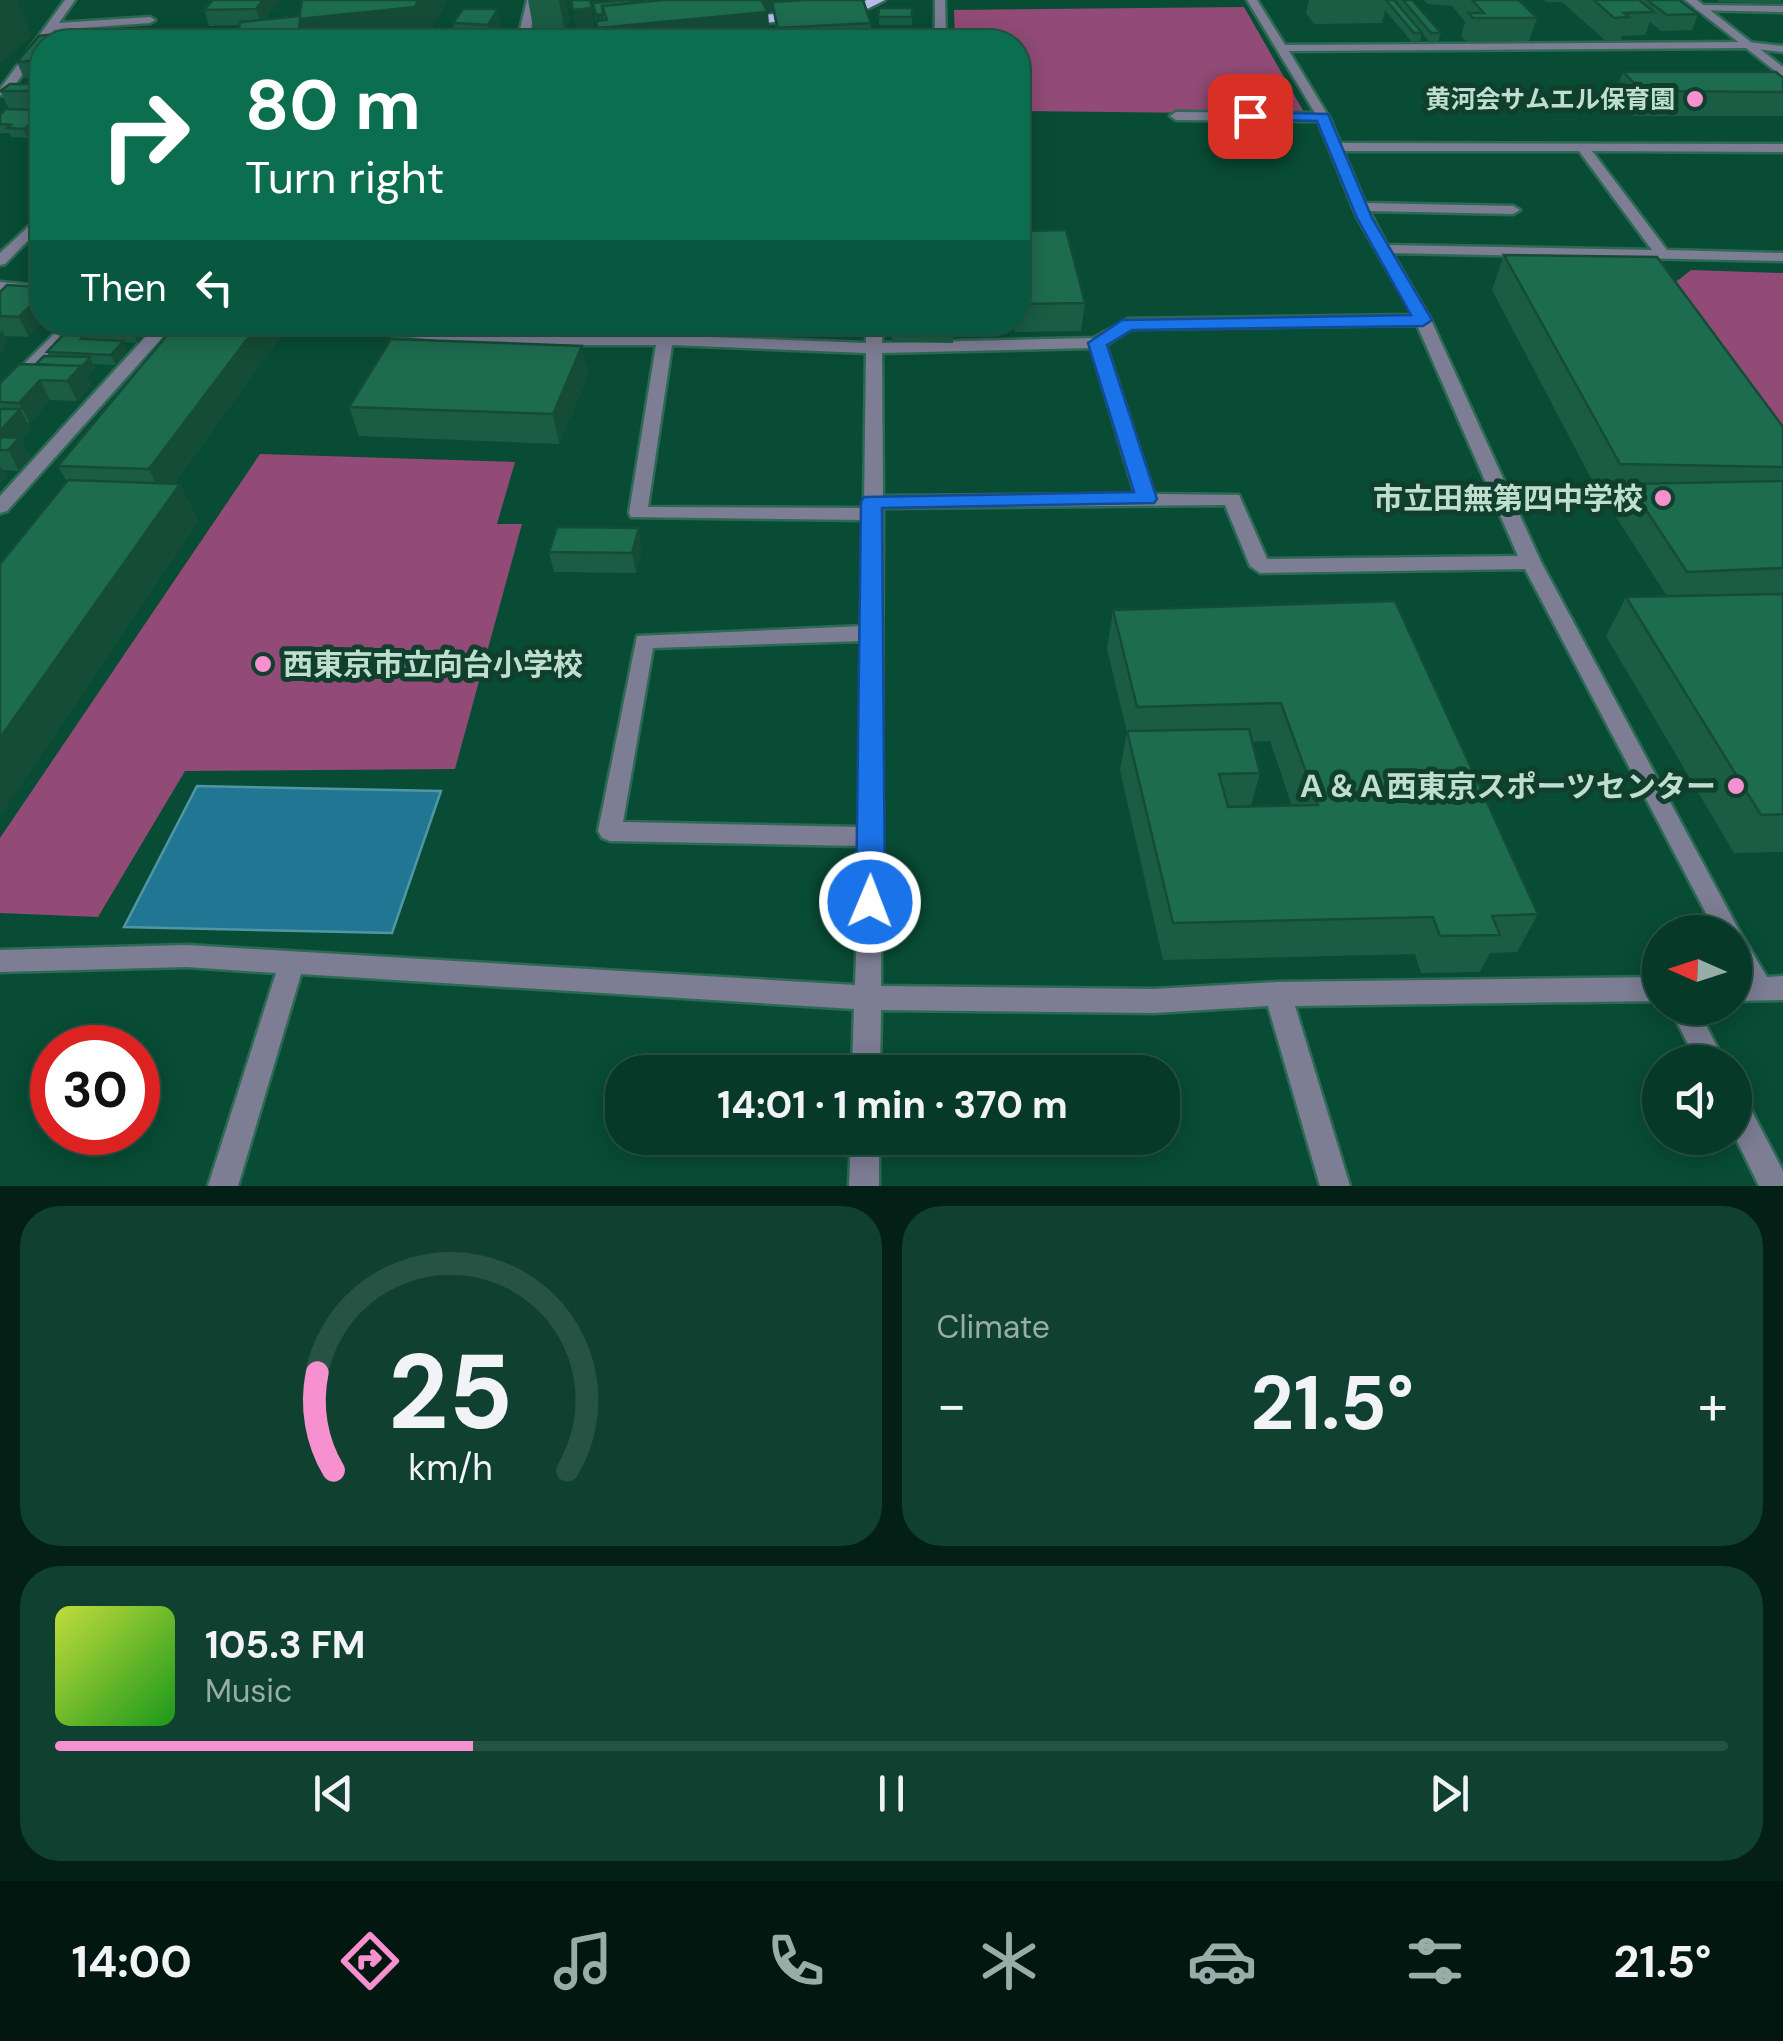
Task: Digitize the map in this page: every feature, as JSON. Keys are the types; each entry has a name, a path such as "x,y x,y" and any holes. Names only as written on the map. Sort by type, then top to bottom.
{"main road":[{"path":"727,23 859,9 878,0"}],"street":[{"path":"48,30 70,0"},
{"path":"527,30 532,0"},
{"path":"940,0 941,30"},
{"path":"1252,0 1323,117 1360,207 1423,320 1530,562 1721,915"},
{"path":"1695,4 1783,9"},
{"path":"1695,4 1783,72"},
{"path":"50,27 150,20"},
{"path":"1282,48 1783,49"},
{"path":"8,92 30,58"},
{"path":"1176,116 1323,117"},
{"path":"1335,147 1783,148"},
{"path":"1584,150 1662,254"},
{"path":"1360,207 1513,210"},
{"path":"0,261 30,230"},
{"path":"1386,250 1783,256"},
{"path":"0,287 30,289"},
{"path":"441,335 480,340 871,348 1097,343 1128,324 1423,320"},
{"path":"0,398 61,335"},
{"path":"0,507 156,335"},
{"path":"866,1055 872,837 872,335"},
{"path":"664,341 638,514 1232,499 1260,566 1530,562"},
{"path":"1097,343 1146,499"},
{"path":"872,634 644,641 610,832 872,837"},
{"path":"0,961 187,956 868,998 1154,1001 1278,994 1642,989"},
{"path":"223,1186 292,962"},
{"path":"1278,994 1335,1186"},
{"path":"1752,1141 1775,1186"},
{"path":"864,1186 865,1155"}],"shaded area":[{"path":"1244,7 1305,114 1030,111 1030,30 955,30 954,10"},
{"path":"1691,270 1783,273 1783,441 1672,285"},
{"path":"260,454 515,462 497,524 522,524 455,769 185,771 98,917 0,913 0,838"}],"water":[{"path":"197,786 441,791 392,933 124,927"}],"building":[{"path":"213,0 263,0 256,9 204,10"},
{"path":"302,0 418,0 415,7 299,19"},
{"path":"571,0 590,0 592,8 573,10"},
{"path":"638,0 602,6 603,14 596,15 593,3"},
{"path":"662,0 761,0 768,12 598,28 596,21 607,20 602,6"},
{"path":"863,0 871,23 778,28 772,2"},
{"path":"1386,0 1394,0 1422,33 1414,33"},
{"path":"1403,0 1412,0 1441,33 1431,33"},
{"path":"1472,0 1519,0 1537,18 1473,18 1468,13 1484,13"},
{"path":"1594,0 1639,0 1654,12 1624,13 1629,17 1614,18"},
{"path":"1647,0 1679,0 1698,14 1667,15"},
{"path":"879,8 912,8 912,17 878,17"},
{"path":"463,9 498,9 488,25 453,23"},
{"path":"300,16 299,30 239,30 240,22"},
{"path":"30,47 30,61 17,62"},
{"path":"1623,72 1776,72 1783,78 1783,92 1642,91"},
{"path":"10,84 30,84 30,91 0,91"},
{"path":"6,109 30,110 30,124 24,129 7,128 11,125 0,124 0,115"},
{"path":"1066,230 1085,303 1030,304 1030,231"},
{"path":"1504,255 1657,257 1783,427 1783,467 1620,464"},
{"path":"7,285 30,286 30,306 19,317 0,316 0,292"},
{"path":"63,335 123,341 111,355 47,352"},
{"path":"167,335 250,335 149,469 58,466"},
{"path":"391,339 582,346 553,414 349,407"},
{"path":"44,356 90,357 82,367 36,364"},
{"path":"19,364 81,366 67,381 40,380 19,403 0,402 0,383"},
{"path":"0,409 20,409 0,431"},
{"path":"0,437 19,438 8,450 0,450"},
{"path":"68,480 180,484 0,738 0,564"},
{"path":"1783,481 1783,568 1687,572 1629,484"},
{"path":"557,527 639,528 632,553 549,552"},
{"path":"1783,594 1783,814 1761,815 1626,597"},
{"path":"1395,601 1538,914 1492,916 1500,935 1440,936 1433,917 1173,923 1127,731 1249,729 1260,773 1219,774 1228,807 1318,805 1281,703 1137,707 1113,610"}],"place":[{"name":"黄河会サムエル保育園","path":"1695,99"},
{"name":"市立田無第四中学校","path":"1663,498"},
{"name":"西東京市立向台小学校","path":"263,664"},
{"name":"Ａ＆Ａ西東京スポーツセンター","path":"1736,786"}],"route":[{"path":"870,902 871,502 1146,499 1097,343 1128,324 1423,320 1386,250 1364,218 1323,117 1250,116"}]}
